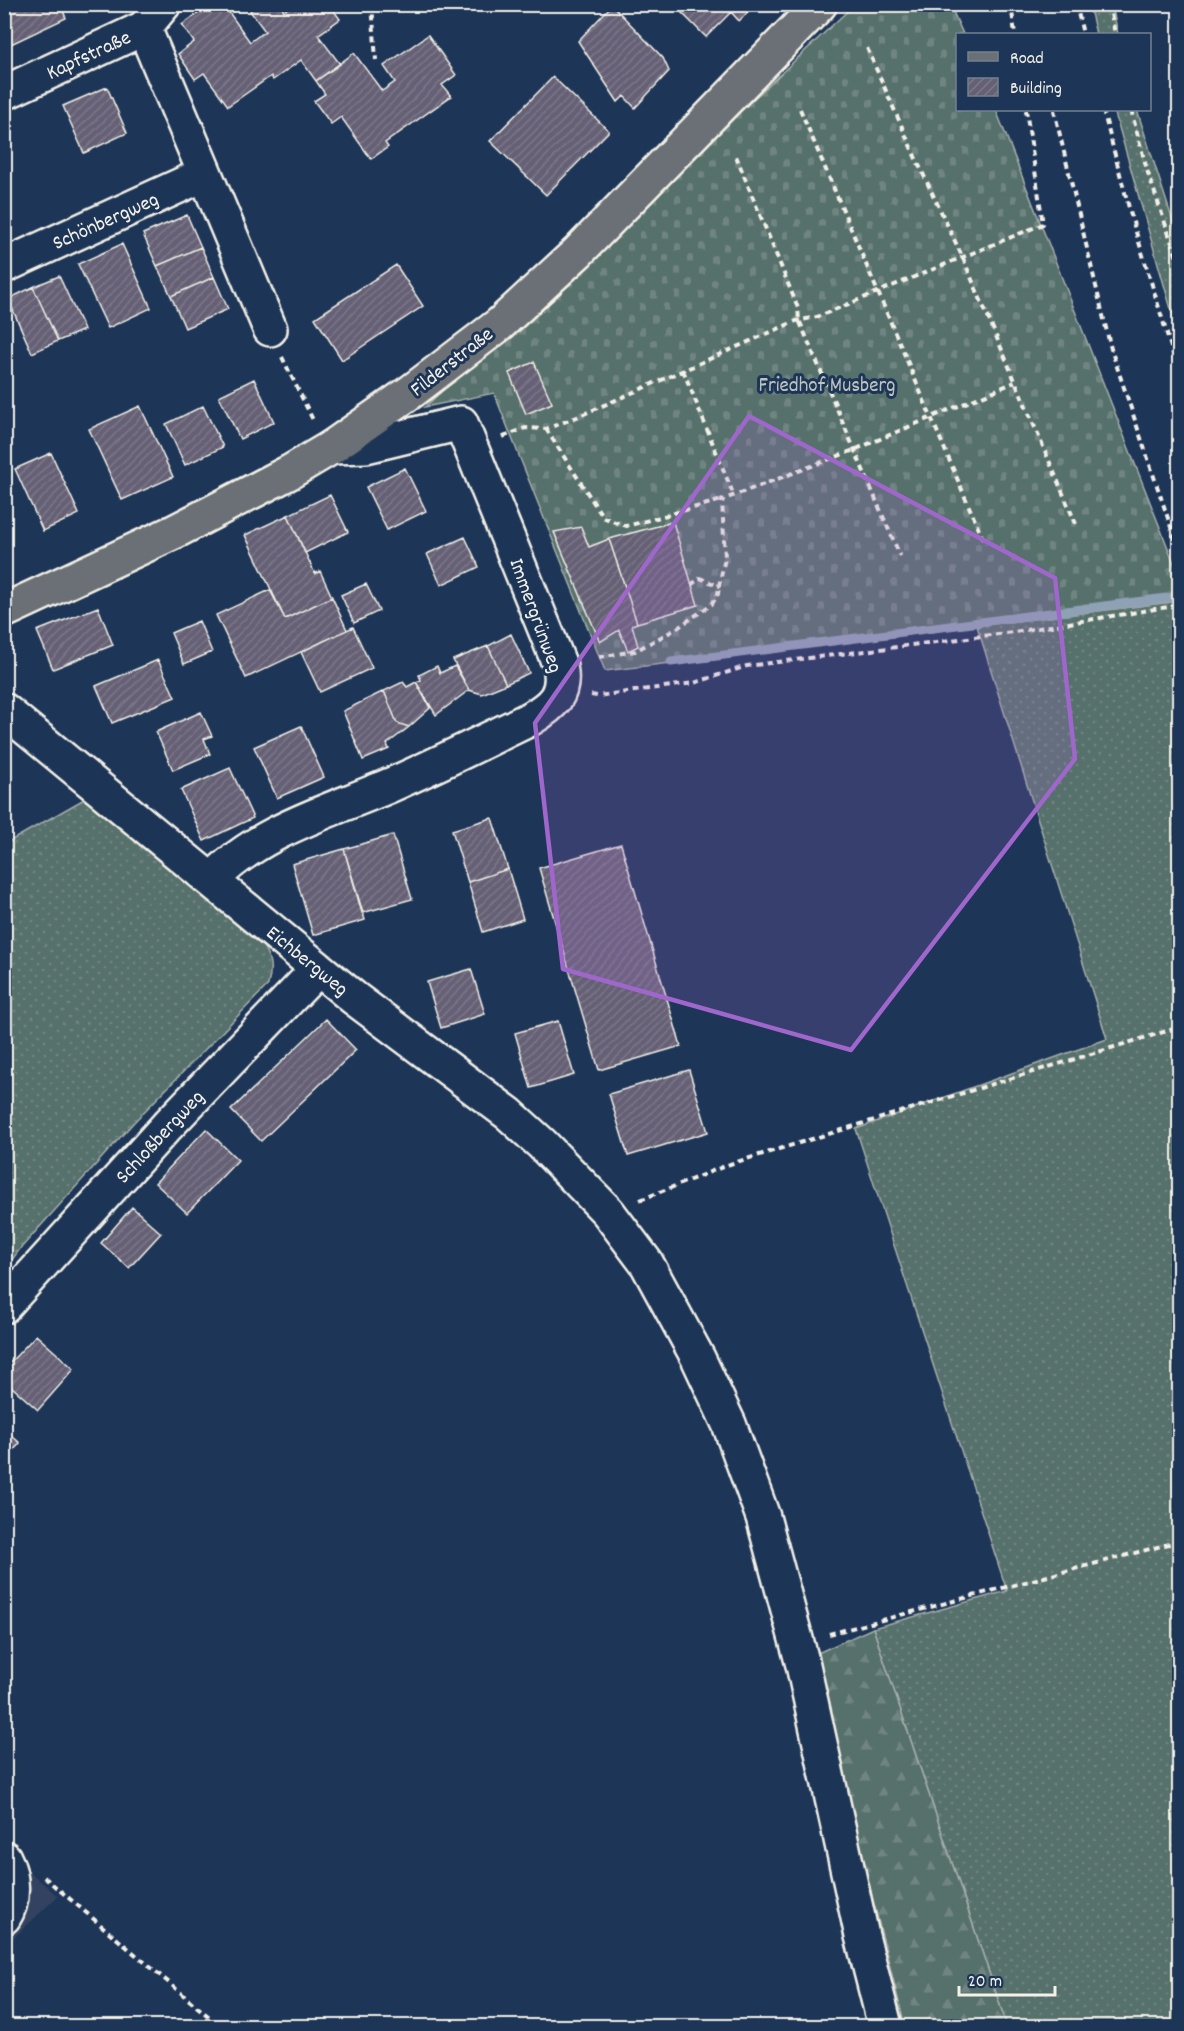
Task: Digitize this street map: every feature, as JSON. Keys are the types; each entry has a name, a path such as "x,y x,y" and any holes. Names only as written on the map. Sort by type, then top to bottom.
{"main road":[{"name":"Filderstraße","path":"4,611 184,527 273,482 332,447 440,370 500,324 534,293 643,187 820,4"}],"street":[{"name":"Kapfstraße","path":"4,93 154,16"},
{"path":"154,16 205,174 270,329"},
{"name":"Schönbergweg","path":"4,266 205,174"},
{"name":"Immergrünweg","path":"212,880 228,862 268,838 395,784 530,719 546,710 556,698 561,686 562,676 556,656 461,423 366,446 332,447"},
{"name":"Eichbergweg","path":"4,710 318,969 509,1114 542,1144 608,1212 641,1255 664,1292 729,1424 763,1517 796,1643 862,1936 885,2026"},
{"name":"Schloßbergweg","path":"4,1306 159,1135 318,969"},
{"path":"4,1858 9,1867 12,1890 4,1917"}],"path":[{"path":"372,4 376,60"},
{"path":"1011,4 1015,33"},
{"path":"1076,4 1083,33"},
{"path":"1109,4 1114,33"},
{"path":"867,48 916,161 962,256 1076,524"},
{"path":"800,109 985,544"},
{"path":"471,450 525,428 546,429 799,320 817,317 1043,224 1026,111"},
{"path":"1054,111 1111,348 1179,554"},
{"path":"1103,111 1132,219 1179,377"},
{"path":"1131,111 1147,170 1179,267"},
{"path":"736,156 798,308 799,320 900,556"},
{"path":"270,329 308,412 332,447"},
{"path":"683,370 734,496"},
{"path":"546,429 603,516 617,524 627,526 734,496 854,450 1015,382"},
{"path":"599,657 635,651 676,629 712,604 718,594 725,558 722,500"},
{"path":"692,585 700,578 719,586"},
{"path":"561,686 597,696 693,683 747,666 1014,632 1179,605"},
{"path":"608,1212 730,1164 1179,1027"},
{"path":"796,1643 1179,1541"},
{"path":"40,1874 220,2026"}],"highlighted area":[{"path":"749,416 1055,578 1075,759 851,1050 563,969 535,723"}],"shaded area":[{"path":"5,1851 58,1896 5,1946"}],"green space":[{"name":"Friedhof Musberg","path":"854,5 950,5 963,33 956,33 956,111 996,111 1179,576 1179,601 605,671 494,393 425,407"},
{"path":"1089,5 1112,5 1118,33 1096,33"},
{"path":"1114,111 1137,111 1179,240 1179,337"},
{"path":"1179,601 1179,2026 1007,2026 873,1628 1007,1591 856,1129 1107,1039 977,626"},
{"path":"86,798 260,941 270,962 270,978 268,985 134,1122 20,1249 5,1269 5,844"},
{"path":"873,1628 1007,2026 905,2026 811,1656"}],"building":[{"path":"4,4 60,4 66,18 11,44 4,30"},
{"path":"211,4 223,4 250,42 265,31 250,11 259,4 280,4 284,11 292,4 329,4 340,19 318,35 340,64 316,81 301,60 273,80 271,76 228,106 204,73 195,79 178,54 194,42 182,25"},
{"path":"673,4 753,4 754,6 739,21 731,12 706,37"},
{"path":"612,5 663,58 669,71 635,108 624,96 618,102 578,41"},
{"path":"428,35 456,75 442,85 451,96 385,143 388,147 371,159 341,117 331,124 314,101 325,94 316,81 354,53 382,91 395,82 384,66"},
{"path":"553,77 609,131 546,195 490,141"},
{"path":"107,87 127,133 84,153 63,106"},
{"path":"187,215 201,247 157,266 143,234"},
{"path":"122,244 151,308 108,328 78,264"},
{"path":"201,247 214,277 171,296 157,266"},
{"path":"396,265 423,306 342,360 315,318"},
{"path":"59,276 84,330 58,341 33,287"},
{"path":"214,277 228,309 185,328 171,296"},
{"path":"33,287 58,341 32,353 8,299"},
{"path":"534,362 552,403 526,414 509,373"},
{"path":"254,379 274,422 240,439 219,396"},
{"path":"140,406 173,477 122,500 89,429"},
{"path":"203,406 223,447 185,465 166,424"},
{"path":"51,453 79,514 43,531 15,469"},
{"path":"405,468 426,511 387,530 366,487"},
{"path":"330,495 348,532 305,553 288,515"},
{"path":"288,515 315,574 320,571 332,597 285,619 245,535"},
{"path":"673,522 698,605 637,623 609,539"},
{"path":"581,527 589,547 609,539 637,623 632,625 638,646 628,651 619,630 600,642 554,532"},
{"path":"465,537 479,567 441,585 427,554"},
{"path":"366,584 379,611 354,623 341,595"},
{"path":"270,590 285,619 332,597 347,630 246,678 216,615"},
{"path":"98,607 113,645 53,669 37,631"},
{"path":"199,621 212,652 184,664 171,633"},
{"path":"353,627 372,668 320,692 301,652"},
{"path":"511,634 529,673 506,684 488,646"},
{"path":"488,646 506,684 482,694 469,690 453,660"},
{"path":"158,660 175,697 112,723 96,686"},
{"path":"437,666 440,673 455,666 469,690 436,715 416,682 421,680 419,675"},
{"path":"403,682 407,687 416,682 430,708 409,727 397,723 384,691"},
{"path":"384,691 397,723 409,727 387,744 389,749 363,760 343,711"},
{"path":"201,712 212,736 204,739 210,754 173,770 156,732"},
{"path":"301,726 324,777 277,798 254,747"},
{"path":"230,768 253,818 204,841 181,790"},
{"path":"492,818 508,869 468,882 452,830"},
{"path":"393,835 412,899 362,913 344,849"},
{"path":"621,844 681,1046 599,1070 539,868"},
{"path":"344,849 365,920 313,935 292,864"},
{"path":"508,869 523,919 483,932 468,882"},
{"path":"471,969 485,1014 441,1028 427,982"},
{"path":"326,1019 356,1050 261,1141 231,1110"},
{"path":"558,1021 574,1075 531,1088 515,1033"},
{"path":"689,1070 708,1132 628,1156 609,1094"},
{"path":"206,1129 238,1160 187,1213 155,1183"},
{"path":"132,1207 161,1233 129,1268 101,1243"},
{"path":"36,1335 74,1369 38,1410 4,1380 4,1369"},
{"path":"4,1429 20,1443 4,1461"}],"waterway":[{"path":"671,662 1174,597"}]}
